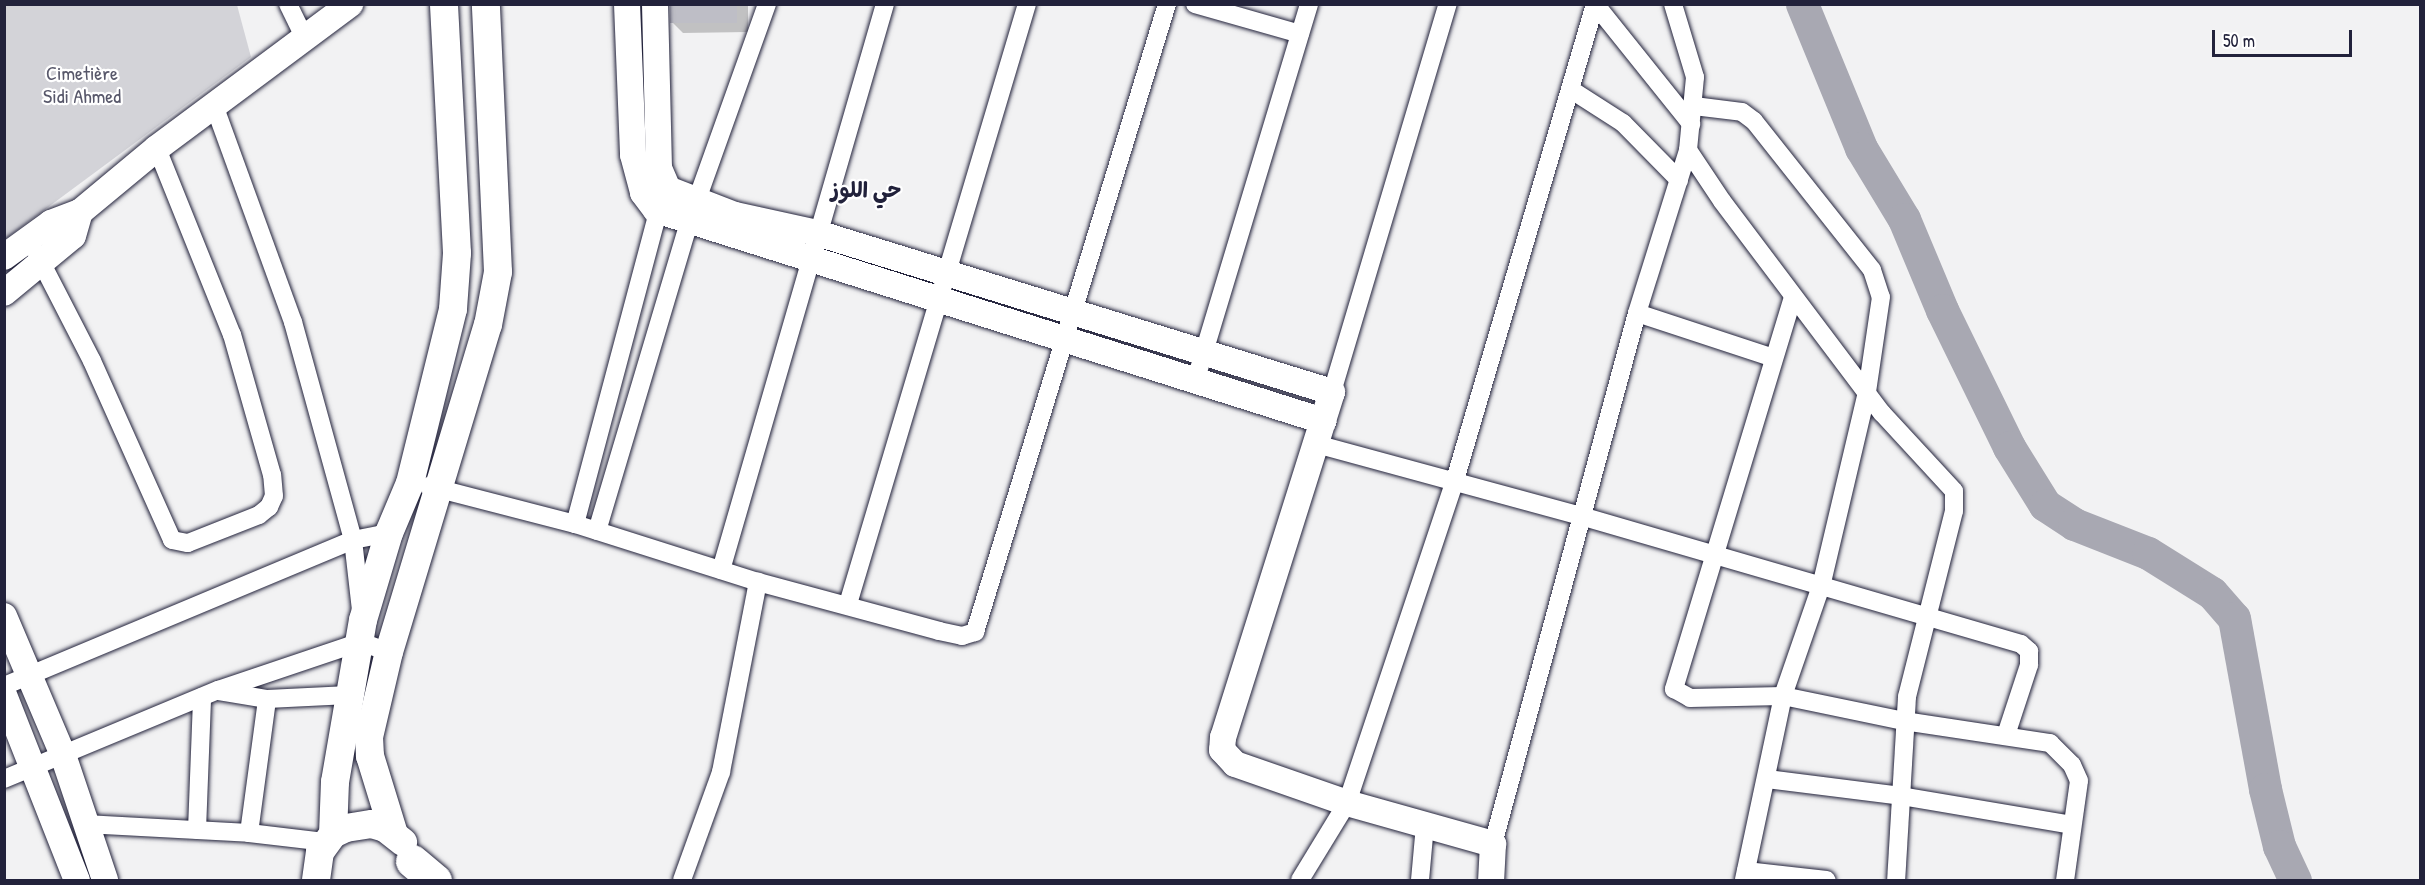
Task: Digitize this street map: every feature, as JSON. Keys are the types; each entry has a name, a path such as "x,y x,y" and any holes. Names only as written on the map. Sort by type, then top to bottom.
{"main road":[{"path":"317,860 335,782 348,695 362,631 389,533 410,483 447,346 456,275 444,4"},
{"path":"420,874 394,834 370,756 369,737 388,652 488,325 498,272 486,4"},
{"path":"456,275 498,272"},
{"path":"317,860 358,824 372,824 394,834"}],"street":[{"path":"288,4 305,39"},
{"path":"4,257 51,223 80,212 157,148 350,4"},
{"path":"627,4 633,154 643,192 693,212 732,224 809,259 1066,339 1195,382 1319,432 1455,480 2021,644 2029,651 2029,664 2006,735"},
{"path":"575,524 662,200 659,168 655,4"},
{"path":"597,531 693,212 767,4"},
{"path":"721,570 809,259 885,4"},
{"path":"848,604 949,273 1027,4"},
{"path":"410,483 440,488 575,524 758,582 848,604 953,635 975,632 1167,4"},
{"path":"1195,4 1300,34"},
{"path":"1195,382 1309,4"},
{"path":"1448,4 1332,392 1221,743 1225,756 1235,764 1347,803 1493,844"},
{"path":"1300,880 1347,803 1455,480 1595,4"},
{"path":"1595,4 1693,115"},
{"path":"1491,880 1493,844 1581,516 1637,313 1689,150 1695,77 1673,4"},
{"path":"1570,89 1623,123 1679,180"},
{"path":"214,105 293,322 353,540 362,631 388,652"},
{"path":"1693,115 1742,112 1754,121 1872,270 1881,297 1867,392 1821,586 1784,696 1745,876 1826,880"},
{"path":"30,238 92,361 172,540 188,543 259,515 269,507 274,496 272,475 232,335 157,148"},
{"path":"1689,150 1793,297 1882,413 1953,491 1954,511 1925,616 1904,721 1896,880"},
{"path":"4,293 73,236 80,212"},
{"path":"732,224 817,233 1073,310 1332,392"},
{"path":"1793,297 1674,689 1690,698 1784,696 1904,721 2049,743 2072,765 2079,781 2065,880"},
{"path":"1637,313 1774,358"},
{"path":"596,442 622,447"},
{"path":"4,686 353,540 389,533"},
{"path":"682,880 721,772 758,582"},
{"path":"4,616 63,755 105,880"},
{"path":"4,779 362,631"},
{"path":"210,694 267,699 348,695"},
{"path":"197,830 210,694"},
{"path":"4,695 77,880"},
{"path":"249,832 267,699"},
{"path":"1767,779 1901,796 2072,825"},
{"path":"86,824 249,832 317,860"},
{"path":"1420,880 1425,825"}],"green space":[{"name":"Cimetière Sidi Ahmed","path":"5,4 237,5 251,57 5,239"}],"building":[{"path":"670,4 737,4 737,23 670,23"}],"waterway":[{"path":"1802,4 1861,148 1904,219 1942,310 2009,447 2045,505 2074,524 2148,553 2212,593 2234,618 2265,789 2279,846 2295,880"}],"district":[{"name":"حي اللوز","path":"866,190"}]}
